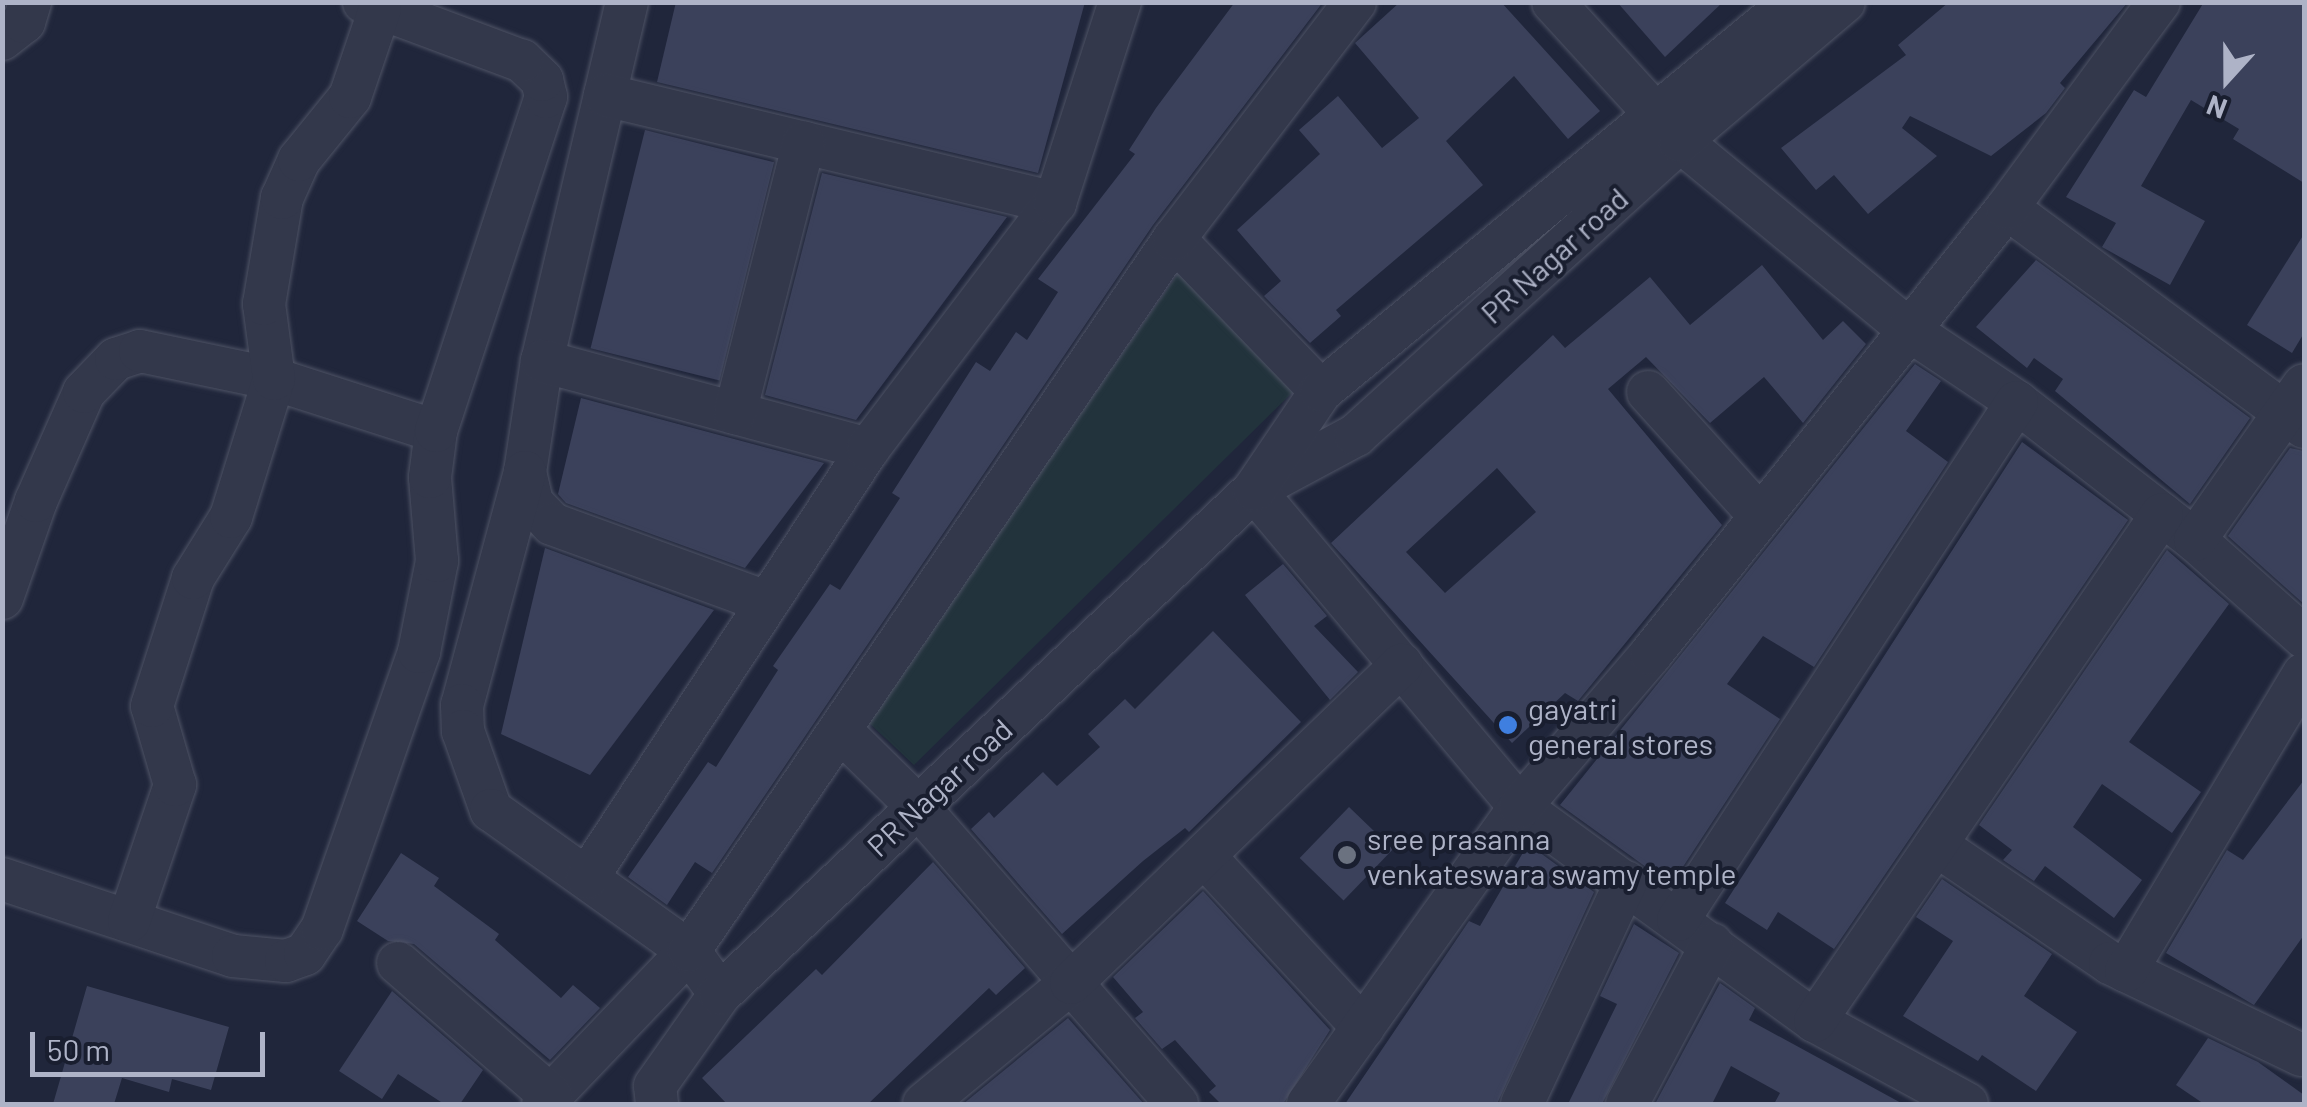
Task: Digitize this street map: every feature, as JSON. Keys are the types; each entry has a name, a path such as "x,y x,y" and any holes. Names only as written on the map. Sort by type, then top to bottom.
{"street":[{"path":"2,38 24,22 30,2"},
{"path":"627,2 542,361 525,472 462,705 463,731 491,810 689,951 720,994"},
{"path":"587,878 762,601 868,449 1055,203 1120,2"},
{"path":"398,963 547,1101 689,951 843,732 1174,240 1355,2"},
{"path":"1553,2 1668,127 1909,330 2017,402 2162,514 2304,637"},
{"name":"PR Nagar road","path":"1254,490 1356,435 1792,2"},
{"name":"PR Nagar road","path":"657,1104 655,1086 720,994 1254,490 1321,391 1668,127 1844,2"},
{"path":"1308,1104 1520,806 2007,208 2160,2"},
{"path":"2,880 233,956 286,961 306,954 322,930 419,652 437,561 430,477 436,431 546,98 542,80 522,61 372,6 350,97 325,135 299,160 282,198 264,304 274,379 231,517 193,578 152,706 175,785 129,921"},
{"path":"605,95 1055,203"},
{"path":"735,413 804,143"},
{"path":"2007,208 2298,408 2195,540"},
{"path":"1174,240 1321,391"},
{"path":"2,598 15,521 84,392 116,360 140,351 274,379 436,431"},
{"path":"542,361 868,449"},
{"path":"1648,392 1760,516"},
{"path":"1627,1104 1695,932 2017,402"},
{"path":"525,472 532,503 552,524 762,601"},
{"path":"1254,490 1520,806 1815,1020 1953,1101"},
{"path":"1815,1020 2162,514"},
{"path":"924,1104 1071,983 1402,665"},
{"path":"2126,971 2304,674"},
{"path":"843,732 918,806 1177,1104"},
{"path":"1936,845 2126,971 2303,1054"},
{"path":"1204,856 1363,1028"},
{"path":"1522,1104 1626,882"}],"shaded area":[{"path":"1181,269 1297,388 914,765 867,721"}],"building":[{"path":"676,2 1085,2 1038,173 657,82"},
{"path":"1235,2 1323,2 1153,225 712,873 695,862 667,905 628,877 708,762 716,767 778,670 773,666 830,584 840,590 900,498 892,493 976,362 990,371 1016,332 1027,340 1058,292 1038,279 1135,154 1129,150 1156,108"},
{"path":"1400,2 1501,2 1600,111 1568,139 1514,76 1446,141 1483,185 1336,310 1341,316 1310,343 1264,296 1281,281 1237,230 1320,154 1299,130 1338,96 1382,148 1419,118 1355,43"},
{"path":"1617,2 1723,2 1665,57"},
{"path":"1949,2 2128,2 2060,83 2065,88 2046,113 1991,156 1910,116 1902,128 1937,156 1868,214 1834,175 1816,190 1781,148 1906,55 1898,45"},
{"path":"2204,2 2304,2 2304,183 2233,139 2239,129 2191,100 2141,186 2205,221 2170,285 2102,247 2116,223 2066,197 2134,90 2146,97"},
{"path":"645,130 774,162 720,380 591,348"},
{"path":"822,173 1007,217 856,420 765,395"},
{"path":"2304,234 2304,333 2292,353 2247,325"},
{"path":"2036,260 2250,418 2190,504 2055,391 2063,379 2034,358 2027,368 1976,327"},
{"path":"1762,265 1823,340 1843,321 1866,344 1803,423 1764,377 1710,423 1646,357 1608,389 1722,525 1578,701 1565,693 1512,743 1331,543 1553,335 1565,348 1650,277 1690,325","holes":["1497,468 1536,512 1445,593 1406,552"]},
{"path":"1915,364 1941,381 1906,431 1948,462 1814,667 1763,636 1727,684 1780,719 1671,885 1560,805"},
{"path":"581,398 824,463 745,568 566,503 558,494"},
{"path":"2022,442 2128,520 1834,949 1778,912 1767,930 1725,903"},
{"path":"2290,448 2304,451 2304,604 2228,536"},
{"path":"545,548 714,610 590,775 501,734"},
{"path":"2167,550 2229,604 2129,742 2201,792 2172,833 2102,784 2073,827 2142,880 2114,918 2045,866 2034,881 2003,860 2012,850 1979,825"},
{"path":"1283,564 1327,616 1314,626 1358,672 1330,700 1245,595"},
{"path":"1213,631 1301,722 1189,832 1185,828 1143,861 1062,934 971,829 989,812 994,818 1043,772 1057,786 1100,747 1088,734 1125,699 1135,709"},
{"path":"2304,780 2304,935 2254,1005 2166,953 2227,850 2243,860"},
{"path":"1349,807 1393,849 1344,900 1300,858"},
{"path":"1528,844 1594,892 1497,1104 1345,1104 1469,921 1480,926"},
{"path":"401,853 439,878 434,886 499,934 495,940 561,998 573,985 600,1008 550,1060 414,944 388,941 357,921"},
{"path":"933,862 1025,968 996,995 989,988 868,1104 727,1104 702,1078 816,969 822,975"},
{"path":"1942,879 2052,954 2024,996 2077,1032 2036,1091 1982,1055 1978,1061 1903,1016 1953,941 1916,917"},
{"path":"1203,891 1330,1030 1283,1104 1221,1104 1209,1092 1216,1086 1175,1040 1162,1049 1135,1018 1143,1012 1113,977"},
{"path":"1634,924 1679,953 1602,1104 1568,1104 1617,1004 1600,996"},
{"path":"1720,983 1755,1008 1749,1020 1903,1104 1774,1104 1780,1093 1731,1066 1712,1104 1655,1104"},
{"path":"87,986 229,1027 211,1090 172,1079 169,1092 122,1078 114,1104 53,1104"},
{"path":"392,991 483,1070 460,1104 444,1104 398,1074 382,1099 339,1071"},
{"path":"1068,1018 1144,1104 963,1104"},
{"path":"2208,1038 2258,1062 2304,1095 2304,1104 2204,1104 2176,1085"}],"place":[{"name":"gayatri general stores","path":"1508,725"},
{"name":"sree prasanna venkateswara swamy temple","path":"1347,855"}]}
